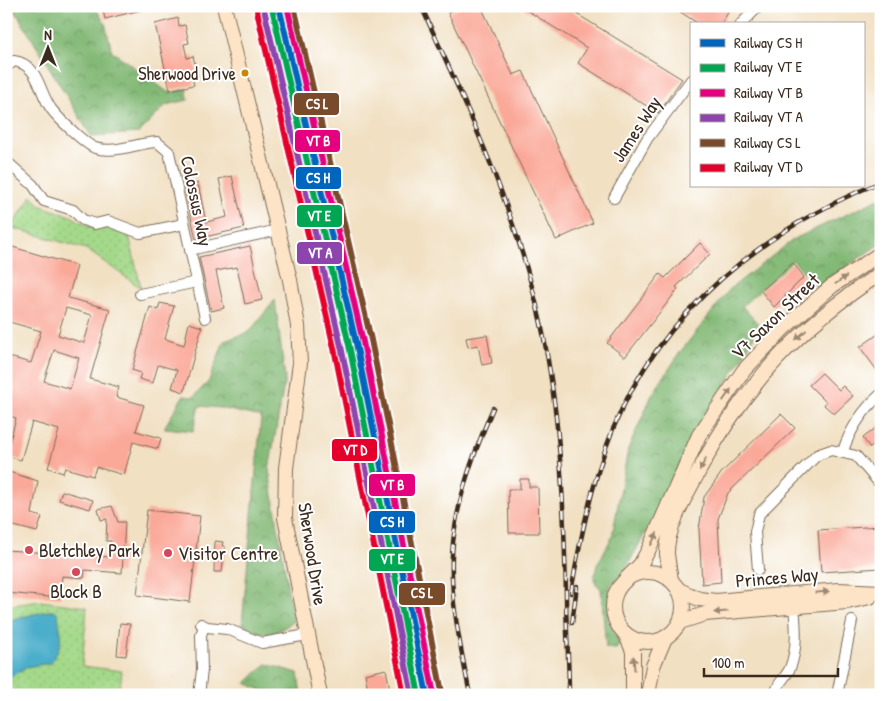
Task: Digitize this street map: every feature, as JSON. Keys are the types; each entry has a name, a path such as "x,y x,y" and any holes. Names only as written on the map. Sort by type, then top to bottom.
{"main road":[{"name":"Sherwood Drive","path":"224,6 259,160 278,230 298,326 300,363 286,468 285,518 320,695"},
{"name":"V7 Saxon Street","path":"626,579 640,565 648,551 699,435 744,370 784,328 832,286 881,253"},
{"name":"V7 Saxon Street","path":"675,585 667,552 670,533 686,496 714,444 749,390 796,338 843,299 881,273"},
{"path":"633,695 633,651 616,622 613,609 614,596 626,579 637,574 649,572 661,574 675,585 683,611 680,622 665,638 652,666 648,695"},
{"name":"Princes Way","path":"675,585 698,599 716,600 838,590 881,593"},
{"name":"Princes Way","path":"680,622 705,614 847,602 881,593"},
{"path":"624,633 635,640 648,642 656,642 665,638"}],"street":[{"path":"743,22 759,6"},
{"name":"Colossus Way","path":"6,67 14,61 25,63 31,70 52,110 95,148 118,148 150,142 164,146 169,152 205,318"},
{"name":"James Way","path":"614,198 647,139 690,81"},
{"path":"6,162 33,185 44,201 73,210 83,220 95,224 108,221 140,233 184,224"},
{"path":"190,250 278,230"},
{"path":"140,294 197,282"},
{"path":"843,451 852,431 871,402 881,394"},
{"path":"758,570 756,522 763,508 817,455 831,450 843,451 856,456 881,485"},
{"path":"774,596 787,599 794,606 796,638 790,669 776,688 776,695"},
{"path":"837,695 852,621"},
{"path":"199,695 202,670 202,625 227,629 262,643 307,635"}],"green space":[{"path":"12,6 94,6 105,23 112,51 169,93 187,89 188,100 166,105 139,133 91,136"},
{"path":"32,195 41,206 71,216 90,227 109,226 128,231 141,288 86,249 6,226 6,221 14,223"},
{"path":"881,198 881,243 817,287 793,260 742,306 760,326 743,357 695,432 654,517 623,574 611,584 608,619 620,645 616,649 606,648 601,589 596,584 594,577 597,565 612,537 628,449 652,395 681,351 730,289 794,239"},
{"path":"275,300 285,378 269,470 293,621 274,633 262,633 242,624 261,417 220,408 199,406 193,431 164,428 183,396 193,397 209,381 224,341 249,332"},
{"path":"41,601 87,607 82,666 122,671 119,695 6,695 6,606"},
{"path":"266,664 298,673 301,695 271,695 246,683"}],"water":[{"path":"47,611 56,611 58,614 60,640 58,651 50,663 26,667 6,680 6,621"}],"building":[{"path":"102,6 145,6 145,9 105,19"},
{"path":"462,6 481,6 513,75 523,71 593,223 556,240 448,13"},
{"path":"520,6 564,6 682,79 658,113 578,63 587,48"},
{"path":"671,6 732,6 722,22 696,22"},
{"path":"178,18 179,26 185,25 189,43 184,44 187,58 193,56 198,76 192,77 194,85 170,90 155,24"},
{"path":"232,176 244,228 196,239 184,186 198,183 206,222 227,217 219,179"},
{"path":"700,243 710,254 676,287 678,289 625,357 607,343 660,274 665,278"},
{"path":"6,245 77,266 68,298 110,309 90,379 119,387 116,397 144,405 136,431 161,438 158,449 133,442 124,475 96,467 93,476 65,468 63,473 48,468 59,430 32,422 21,460 6,456 16,418 6,415 6,356 31,363 41,331 6,321","holes":["66,308 92,315 84,343 58,335","54,350 79,358 70,389 44,381"]},
{"path":"250,246 262,300 245,304 237,267 216,271 224,308 211,311 199,257"},
{"path":"793,263 804,277 774,307 761,291"},
{"path":"160,303 174,306 165,339 184,345 189,323 202,327 184,392 172,388 177,370 158,365 153,383 139,379 141,373 132,370 150,307 158,310"},
{"path":"881,332 881,376 860,347"},
{"path":"487,335 492,363 482,365 478,345 468,347 466,338"},
{"path":"822,373 839,390 843,386 853,396 834,414 824,405 826,402 809,385"},
{"path":"781,414 795,428 728,493 718,519 721,582 702,584 699,529 704,497 722,472"},
{"path":"881,424 881,440 870,448 863,438"},
{"path":"6,471 38,481 32,514 42,517 37,532 6,524"},
{"path":"520,479 529,479 529,487 538,487 539,533 509,533 508,489 520,489"},
{"path":"62,491 93,500 90,509 59,500"},
{"path":"112,506 118,522 125,522 122,573 85,570 84,578 62,576 60,598 6,593 6,550 110,557 111,541 106,541 107,519 101,520 98,509"},
{"name":"Visitor Centre","path":"147,510 200,516 190,602 137,595"},
{"path":"881,526 881,568 821,572 818,530"},
{"path":"215,541 223,542 222,546 225,546 222,572 214,572"},
{"path":"120,623 130,624 126,656 117,655"},
{"path":"386,669 391,695 369,695 365,674"}],"railway":[{"path":"421,6 473,121 504,199 530,278 540,319 552,387 560,456 569,695"},
{"path":"571,593 578,551 588,510 599,469 613,429 634,386 659,347 689,311 722,278 758,249 797,223 838,201 881,182"},
{"path":"470,695 454,607 452,555 457,517 466,480 493,408"},
{"path":"572,623 577,586"}],"transit line":[{"path":"279,6 356,343 427,695"},
{"path":"287,6 363,342 434,694"},
{"path":"294,6 371,340 442,692"},
{"path":"272,8 349,345 419,695"},
{"path":"264,9 341,346 412,695"},
{"path":"257,11 334,348 404,695"}],"place":[{"name":"Sherwood Drive","path":"245,73"},
{"name":"Bletchley Park","path":"29,550"},
{"name":"Visitor Centre","path":"168,553"},
{"name":"Block B","path":"76,572"}]}
